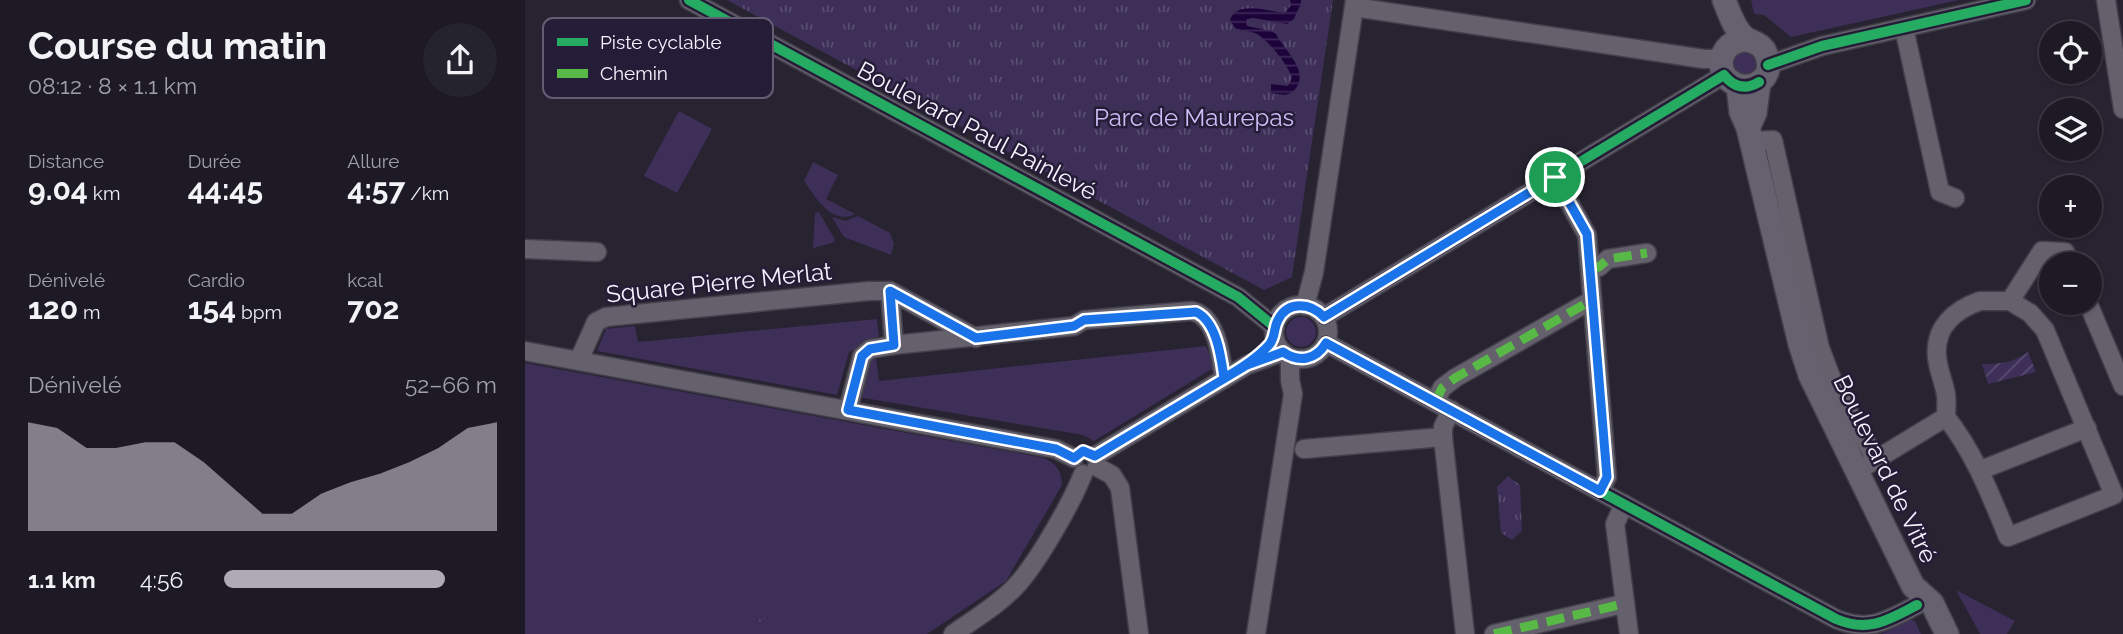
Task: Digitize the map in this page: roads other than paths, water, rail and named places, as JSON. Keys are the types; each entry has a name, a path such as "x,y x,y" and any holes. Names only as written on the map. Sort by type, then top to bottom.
{"main road":[{"name":"Boulevard de Vitré","path":"1718,0 1743,67 1741,112 1750,135 1800,344 1810,375 1932,634"},
{"path":"1724,0 1734,23 1747,40 1755,42 1743,67"},
{"name":"Boulevard de Vitré","path":"1915,595 1932,603 1947,634"}],"street":[{"name":"Boulevard Paul Painlevé","path":"689,0 722,18"},
{"path":"1324,317 1743,67 1803,46 1822,46 2026,0"},
{"path":"2106,0 2123,109"},
{"path":"1305,306 1314,272 1354,4 1743,67"},
{"path":"1903,28 1940,192 1955,198"},
{"name":"Boulevard Paul Painlevé","path":"773,45 1245,300 1281,337"},
{"path":"1750,135 1773,140 1820,348 1836,390 1876,460"},
{"path":"1555,177 1587,234 1607,477 1600,491"},
{"path":"525,249 597,252"},
{"path":"2041,252 2065,252"},
{"path":"1590,268 1599,267 1608,258 1647,253"},
{"path":"2010,300 2039,256"},
{"name":"Square Pierre Merlat","path":"579,360 596,322 606,317 869,290 890,291 976,338"},
{"path":"890,291 894,345"},
{"path":"1465,634 1443,437 1443,388 1455,378 1592,300"},
{"path":"2010,300 2030,313 2045,330 2114,495 2008,537 1981,470 1946,417 1946,395 1937,357 1942,329 1962,307 1980,301 2010,300"},
{"path":"525,351 1056,449 1074,458 1075,470 1092,466 1247,365 1281,337 1294,306 1317,310 1328,327 1326,343 1319,352 1309,358 1300,359 1281,337"},
{"path":"848,410 862,356 870,349 1074,326 1084,320 1196,312 1205,317 1212,330 1224,378"},
{"path":"2094,315 2118,360 2123,386"},
{"path":"1281,337 1293,394"},
{"path":"1326,343 1844,623 1877,624 1915,595"},
{"path":"1256,634 1293,394 1309,358"},
{"path":"1855,471 1946,417"},
{"path":"1981,470 2087,428"},
{"path":"1304,449 1443,437"},
{"path":"953,634 992,607 1020,582 1092,466"},
{"path":"1092,466 1112,475 1120,488 1139,634"},
{"path":"1624,504 1615,524 1623,604 1629,634"},
{"path":"1494,634 1623,604"}],"park label":[{"name":"Parc de Maurepas","path":"1194,118"}]}
